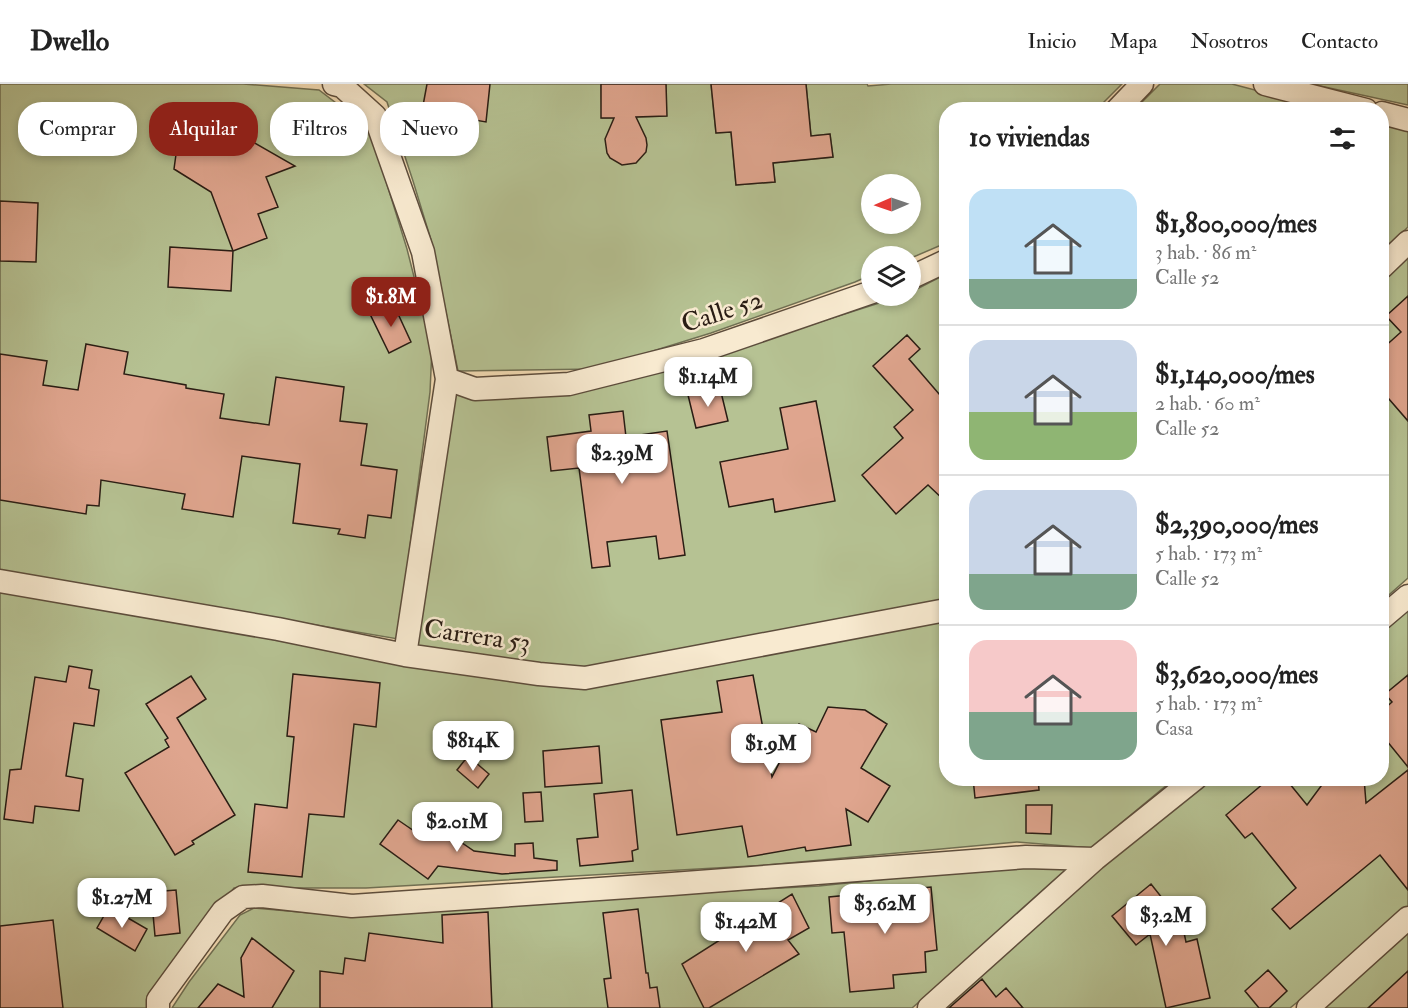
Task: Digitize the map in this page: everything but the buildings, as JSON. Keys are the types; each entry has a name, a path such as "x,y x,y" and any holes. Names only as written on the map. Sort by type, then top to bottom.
{"street":[{"path":"334,84 342,86 375,116 423,252 447,379 405,655"},
{"path":"1125,102 1142,84"},
{"path":"1265,84 1335,102"},
{"path":"1389,115 1408,120"},
{"path":"1389,260 1408,242"},
{"path":"921,273 939,264"},
{"name":"Calle 52","path":"447,379 476,389 569,384 704,350 861,296"},
{"name":"Carrera 53","path":"0,581 278,629 405,655 539,674 585,678 939,611"},
{"path":"1389,612 1408,596"},
{"path":"929,1008 1095,860 1186,786"},
{"path":"158,1008 158,1000 223,911 243,897 262,896 352,906 1026,857 1095,860"},
{"path":"1308,1008 1408,918"}],"green space":[{"path":"0,84 243,84 319,90 335,102 270,102 270,156 368,156 368,127 370,129 407,249 432,348 430,392 398,639 0,571"},
{"path":"364,84 601,84 602,118 666,116 666,84 711,84 716,133 731,132 736,185 775,182 773,163 833,157 830,134 811,136 806,84 867,84 868,86 891,84 1122,84 1104,102 939,102 939,246 921,254 921,246 861,246 861,279 711,333 595,369 458,371 431,240 405,156 479,156 479,102 387,102"},
{"path":"1160,84 1232,84 1300,102 1142,102"},
{"path":"1311,84 1408,84 1408,105"},
{"path":"1389,126 1408,131 1408,227 1389,245"},
{"path":"1408,255 1408,578 1389,595 1389,272"},
{"path":"939,278 939,604 576,670 415,649 454,387 679,367 870,306 921,306 921,287"},
{"path":"0,590 485,675 589,686 939,618 939,786 1166,786 1091,848 1017,842 767,865 366,888 234,888 151,1000 151,1008 0,1008"},
{"path":"1408,607 1408,909 1369,944 1290,1008 941,1008 1063,899 1200,786 1389,786 1389,623"},
{"path":"1031,864 1065,865 1068,871 1064,878 912,1008 172,1008 240,915 254,908 311,913 819,886"},
{"path":"1408,931 1408,1008 1323,1008"}]}
